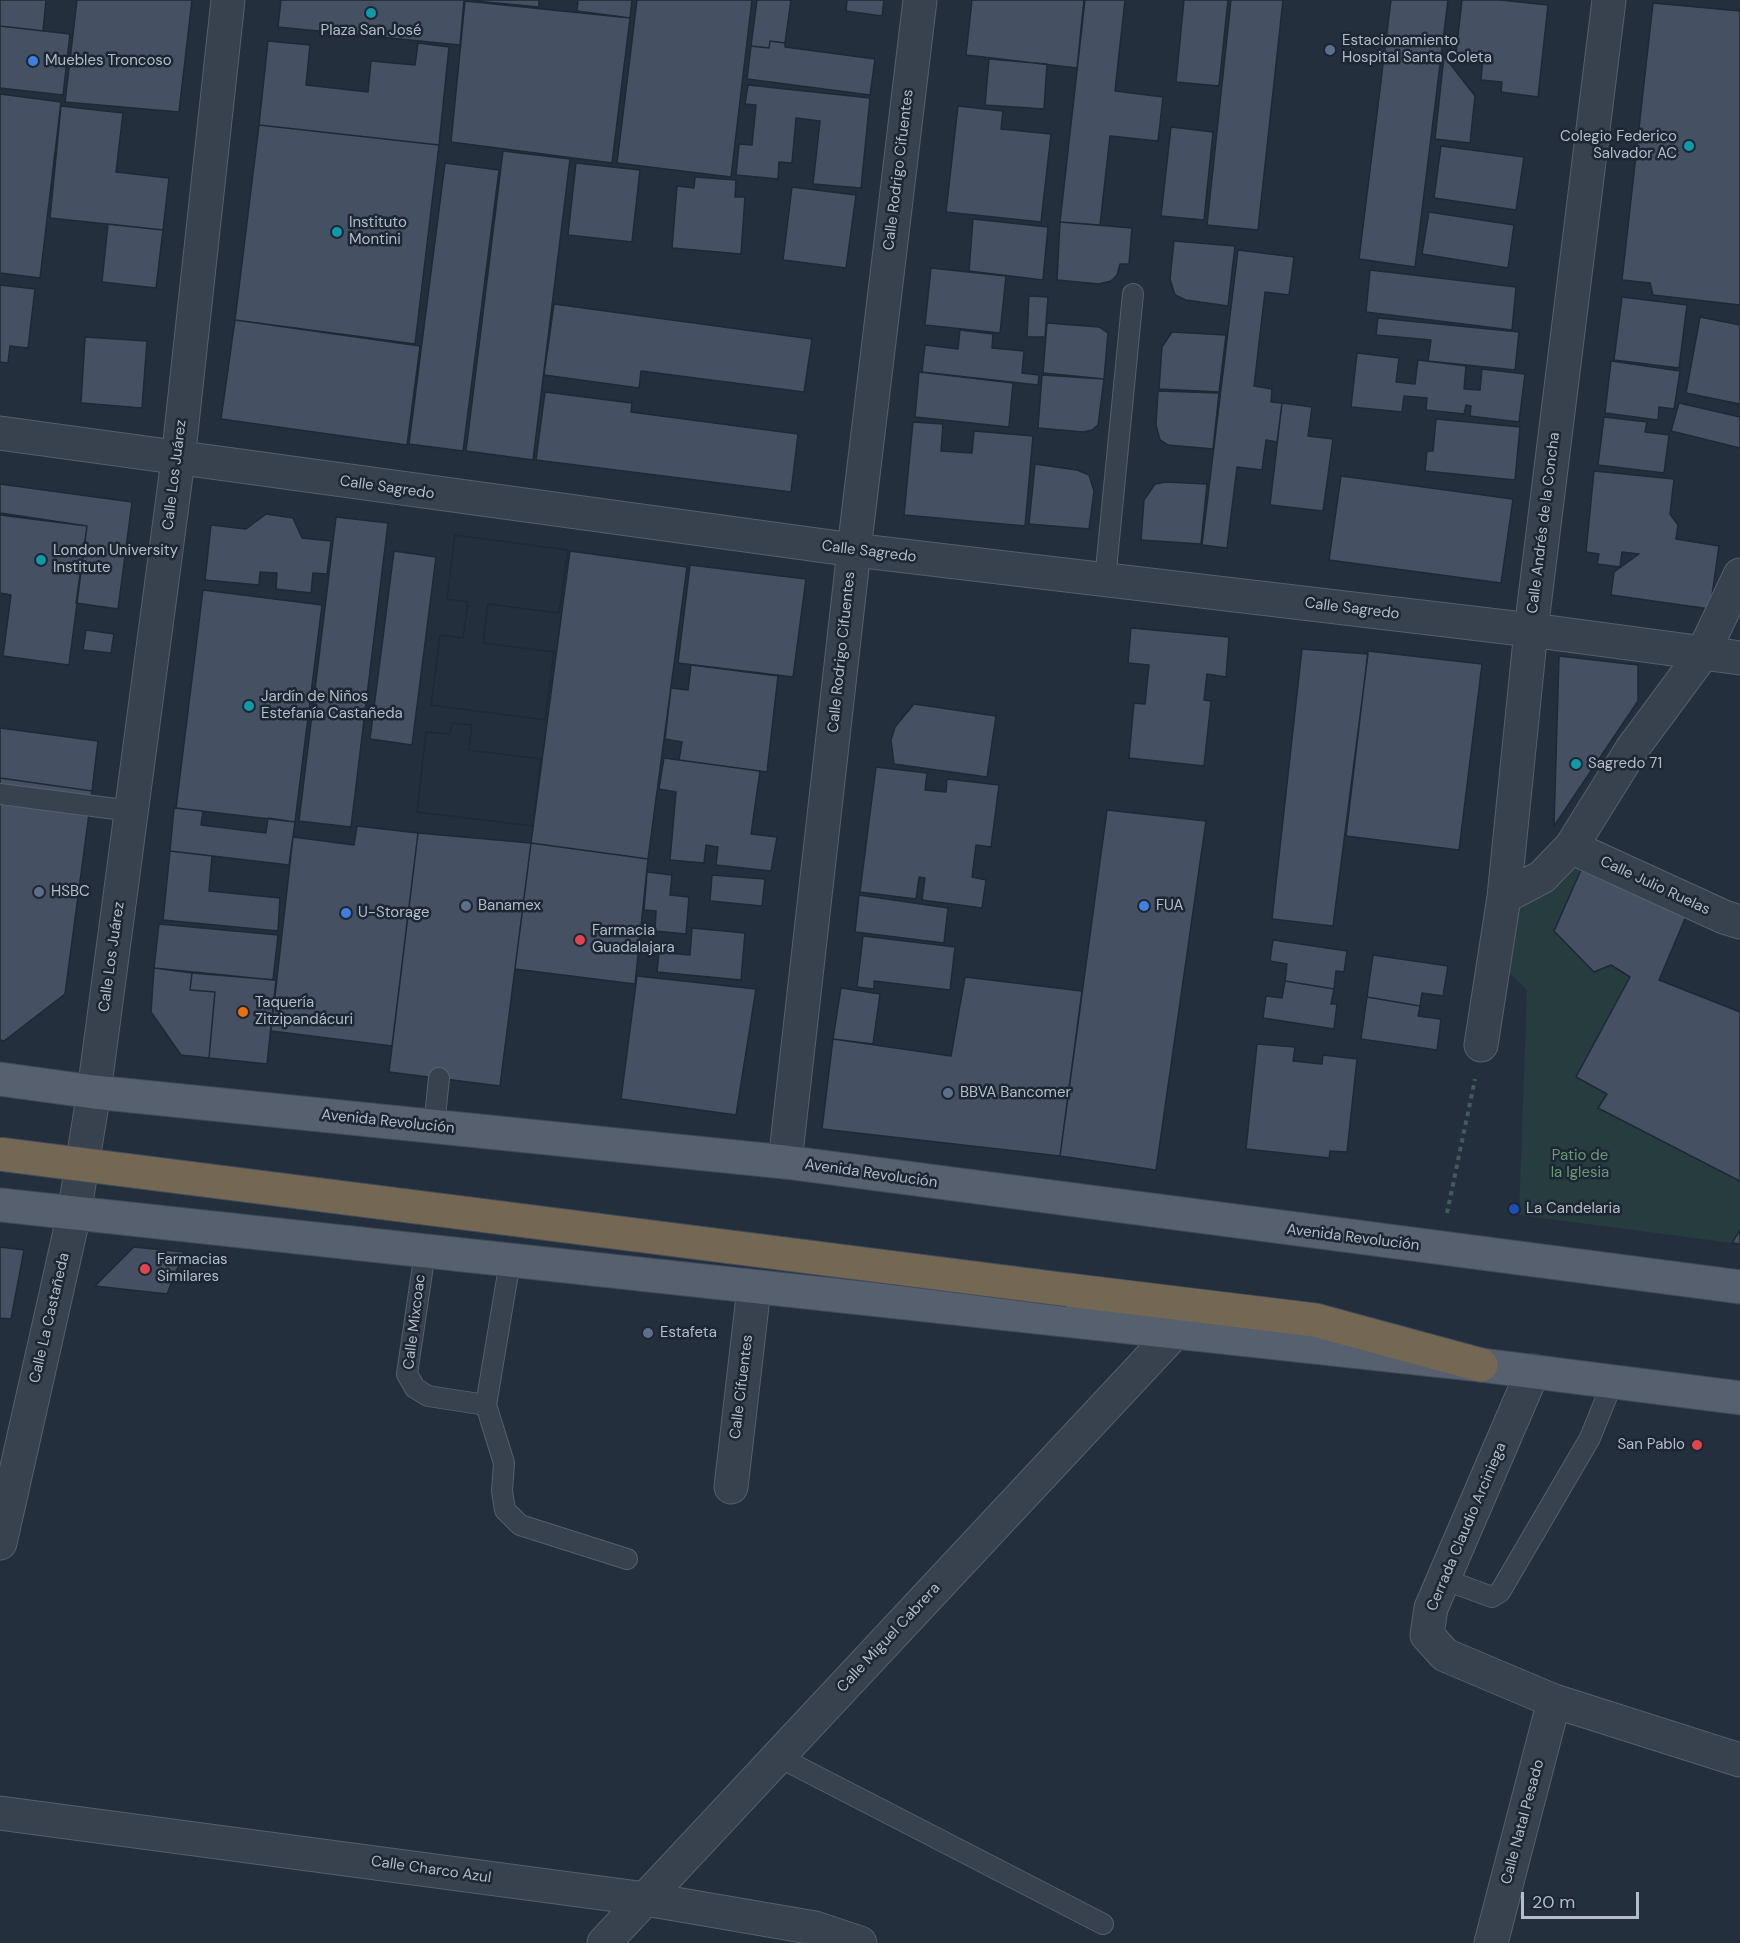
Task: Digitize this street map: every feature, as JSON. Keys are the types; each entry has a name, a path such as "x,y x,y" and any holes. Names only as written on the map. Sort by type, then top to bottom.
{"highway":[{"path":"0,1154 1315,1320 1480,1365"}],"main road":[{"name":"Avenida Revolución","path":"0,1079 94,1092 785,1162 1740,1287"},
{"path":"0,1205 1480,1365 1740,1398"}],"street":[{"name":"Calle Los Juárez","path":"94,1092 178,460 228,0"},
{"name":"Calle Rodrigo Cifuentes","path":"785,1162 854,550 920,0"},
{"name":"Calle Andrés de la Concha","path":"1482,1045 1504,897 1531,630 1609,0"},
{"name":"Calle Sagredo","path":"0,434 178,460 854,550 1531,630 1740,658"},
{"path":"1504,897 1542,877 1571,847 1632,749 1703,653 1740,575"},
{"name":"Calle Julio Ruelas","path":"1571,847 1724,917 1740,922"},
{"name":"Calle La Castañeda","path":"0,1544 74,1214 94,1092"},
{"name":"Calle Cifuentes","path":"730,1487 754,1288"},
{"name":"Calle Miguel Cabrera","path":"604,1943 1174,1333"},
{"name":"Cerrada Claudio Arciniega","path":"1533,1371 1431,1608 1427,1635 1445,1655 1554,1701 1740,1760"},
{"name":"Calle Natal Pesado","path":"1491,1943 1554,1701"},
{"name":"Calle Charco Azul","path":"0,1813 646,1899 815,1928 860,1943"}],"lane":[{"path":"1106,580 1133,294"},
{"path":"0,794 132,812"},
{"path":"434,1126 439,1078"},
{"name":"Calle Mixcoac","path":"425,1252 407,1374 415,1388 428,1396 486,1405"},
{"path":"510,1261 486,1405 504,1463 502,1491 505,1510 520,1525 627,1559"},
{"path":"1443,1579 1492,1598 1500,1592 1590,1438 1613,1381"},
{"path":"778,1757 1103,1924"}],"path":[{"path":"1440,1249 1482,1045"}],"green space":[{"name":"Patio de la Iglesia","path":"1567,867 1581,870 1554,931 1630,977 1576,1077 1607,1094 1599,1109 1740,1181 1740,1230 1732,1243 1519,1215 1527,990 1505,969 1516,904"}],"building":[{"path":"0,0 46,0 43,31 0,26"},
{"path":"77,0 192,0 179,112 65,102"},
{"name":"Plaza San José","path":"281,0 464,0 460,45 278,27"},
{"path":"465,0 539,0 539,7"},
{"path":"578,0 632,0 630,18 577,11"},
{"path":"637,0 752,0 731,177 617,163"},
{"path":"757,0 791,0 785,43 770,41 769,48 751,46"},
{"path":"847,0 884,0 882,16 846,11"},
{"path":"972,0 1084,0 1077,68 966,55"},
{"path":"1085,0 1125,0 1115,91 1163,97 1158,141 1110,136 1100,225 1060,222"},
{"path":"1184,0 1228,0 1219,86 1176,82"},
{"path":"1231,0 1283,0 1258,230 1207,225"},
{"path":"1391,0 1448,0 1415,267 1359,259"},
{"path":"1462,0 1500,0 1548,5 1538,97 1501,92 1502,82 1481,80 1483,56 1456,53"},
{"path":"465,1 630,18 612,163 451,142"},
{"name":"Colegio Federico Salvador AC","path":"1653,3 1740,11 1740,305 1653,295 1650,283 1622,280"},
{"name":"Muebles Troncoso","path":"0,26 70,34 63,95 0,88"},
{"path":"268,41 310,45 306,85 368,92 371,61 415,65 418,43 449,47 439,145 259,125"},
{"path":"770,41 785,43 785,47 875,59 870,95 747,79 751,46 769,48"},
{"path":"1444,56 1475,96 1470,143 1435,139"},
{"path":"989,59 1047,64 1044,109 985,105"},
{"path":"748,85 870,98 861,188 813,184 820,121 796,118 792,163 779,162 778,179 736,175 739,144 752,145 756,105 745,104"},
{"path":"0,94 61,102 40,278 0,273"},
{"path":"61,106 123,113 116,172 169,178 163,230 50,218"},
{"path":"958,106 1003,111 1001,129 1051,134 1041,222 946,212"},
{"name":"Instituto Montini","path":"259,125 439,145 415,344 235,320"},
{"path":"1171,127 1213,132 1204,220 1161,216"},
{"path":"1441,146 1524,157 1516,210 1434,198"},
{"path":"503,151 570,159 533,460 466,451"},
{"path":"445,163 499,170 463,451 409,444"},
{"path":"576,163 640,170 632,242 568,235"},
{"path":"695,177 736,180 735,197 745,197 741,254 672,248 677,186 694,188"},
{"path":"792,187 856,195 846,268 783,260"},
{"path":"1429,212 1514,225 1508,268 1422,254"},
{"path":"973,219 1048,227 1043,280 969,271"},
{"path":"1060,222 1132,228 1129,264 1120,264 1117,275 1111,281 1099,284 1057,280"},
{"path":"108,224 163,230 156,288 102,282"},
{"path":"1174,241 1235,246 1228,306 1186,300 1175,295 1170,279"},
{"path":"1238,250 1294,257 1289,295 1265,292 1254,386 1272,389 1271,402 1282,403 1277,442 1266,440 1262,470 1237,467 1227,548 1202,545"},
{"path":"931,268 1006,276 1000,333 925,325"},
{"path":"1370,270 1516,287 1512,330 1366,312"},
{"path":"0,285 35,289 28,348 10,346 8,363 0,362"},
{"path":"1029,296 1048,297 1045,337 1027,337"},
{"path":"1622,297 1687,305 1679,368 1614,360"},
{"path":"554,304 812,339 804,392 641,371 639,388 544,375"},
{"path":"1700,317 1740,325 1740,404 1686,393"},
{"path":"1378,318 1519,332 1515,370 1428,361 1431,340 1376,335"},
{"path":"235,320 420,346 407,445 221,419"},
{"path":"1047,323 1099,327 1108,333 1104,379 1043,373"},
{"path":"960,330 993,334 992,348 1024,351 1022,373 1039,375 1038,385 922,372 925,345 958,349"},
{"path":"1172,332 1226,335 1219,392 1159,389 1162,347"},
{"path":"85,337 147,341 142,408 81,403"},
{"path":"1357,353 1399,358 1396,382 1415,384 1418,360 1466,366 1464,389 1480,390 1482,369 1525,374 1519,422 1470,416 1471,406 1466,405 1464,414 1426,410 1427,398 1404,396 1402,412 1351,407"},
{"path":"1611,361 1680,371 1674,409 1659,407 1658,420 1605,413"},
{"path":"919,372 1013,383 1009,427 915,417"},
{"path":"1042,375 1104,379 1098,425 1092,430 1083,432 1038,428"},
{"path":"1158,391 1219,393 1213,449 1168,445 1160,440 1156,425"},
{"path":"545,392 632,403 631,412 798,434 791,492 536,460"},
{"path":"1282,403 1312,407 1308,436 1333,439 1323,511 1270,505"},
{"path":"1679,403 1740,417 1740,448 1671,431"},
{"path":"1604,417 1647,422 1645,432 1669,435 1664,473 1598,465"},
{"path":"1436,419 1520,427 1515,480 1425,471 1427,451 1433,451"},
{"path":"913,422 943,424 941,451 972,453 974,431 1033,436 1025,526 904,515"},
{"path":"1035,464 1077,470 1089,475 1094,491 1089,529 1029,524"},
{"path":"1594,471 1674,479 1670,514 1678,525 1676,539 1719,546 1710,609 1611,595 1614,572 1639,554 1622,552 1620,567 1597,564 1599,554 1586,552"},
{"path":"1341,476 1513,499 1501,583 1329,560"},
{"path":"1166,482 1207,484 1201,544 1141,540 1144,500 1155,484"},
{"path":"0,484 132,502 118,609 76,603 87,526 0,513"},
{"path":"266,514 293,518 302,538 331,541 327,574 313,573 311,593 276,589 277,573 260,572 259,585 205,580 211,525 246,529"},
{"name":"London University Institute","path":"0,515 87,526 69,665 3,656 11,595 0,593"},
{"path":"336,517 388,523 351,827 299,821"},
{"path":"455,535 568,550 559,613 488,604 483,643 554,652 545,720 431,705 440,635 463,638 468,602 447,599"},
{"path":"455,535 568,550 559,613 488,604 483,643 554,652 545,720 431,705 440,635 463,638 468,602 447,599"},
{"path":"394,551 436,557 412,745 370,739"},
{"path":"570,551 687,567 648,859 531,843"},
{"path":"690,565 806,579 793,677 678,663"},
{"name":"Jardín de Niños Estefanía Castañeda","path":"203,590 322,605 295,822 176,808"},
{"path":"1131,628 1229,637 1226,677 1207,674 1204,700 1211,701 1204,766 1129,758 1134,703 1145,704 1149,665 1128,663"},
{"path":"86,630 114,634 111,653 83,650"},
{"path":"1302,649 1368,654 1333,926 1272,919"},
{"path":"1368,651 1482,664 1459,850 1346,836"},
{"name":"Sagredo 71","path":"1559,656 1638,665 1638,701 1554,826"},
{"path":"691,665 778,676 767,772 679,760 682,742 665,739 671,688 688,690"},
{"path":"914,704 996,716 987,777 894,764 891,740 895,727"},
{"path":"452,723 472,725 469,750 541,759 533,826 417,812 426,732 450,734"},
{"path":"452,723 472,725 469,750 541,759 533,826 417,812 426,732 450,734"},
{"path":"0,728 98,741 92,791 0,778"},
{"path":"664,758 760,771 751,834 777,837 771,871 716,865 718,847 706,845 704,863 670,860 676,792 659,789"},
{"path":"876,767 927,773 925,790 946,792 947,779 999,785 991,847 976,845 972,877 986,880 982,908 922,900 925,878 919,877 916,899 860,892"},
{"name":"HSBC","path":"0,778 92,791 65,994 4,1041 0,1040"},
{"path":"174,808 203,811 201,825 266,833 268,818 295,822 289,865 170,851"},
{"name":"FUA","path":"1107,810 1206,821 1156,1170 1060,1156"},
{"name":"U-Storage","path":"357,826 418,833 392,1046 271,1031 293,837 354,845"},
{"name":"Banamex","path":"418,833 531,843 500,1086 389,1072"},
{"name":"Farmacia Guadalajara","path":"531,843 648,859 635,984 515,969"},
{"path":"170,851 212,856 209,891 280,898 278,931 163,920"},
{"path":"1581,870 1687,914 1659,980 1740,1012 1740,1181 1598,1108 1607,1094 1576,1077 1630,977 1611,965 1594,972 1554,931"},
{"path":"647,872 672,875 670,895 689,897 686,934 655,931 656,911 644,910"},
{"path":"712,875 765,879 762,906 710,901"},
{"path":"859,895 948,908 944,943 855,932"},
{"path":"159,924 278,935 273,980 154,968"},
{"path":"692,928 745,933 741,980 657,972 659,952 690,955"},
{"path":"863,936 955,947 950,990 874,981 874,989 857,987"},
{"path":"1273,940 1347,951 1344,972 1336,971 1334,989 1285,981 1287,964 1270,961"},
{"path":"1373,955 1448,966 1443,996 1422,993 1420,1006 1367,997"},
{"path":"154,968 192,973 190,990 215,992 209,1058 181,1055 151,1012"},
{"name":"Taquería Zitzipandácuri","path":"192,973 276,980 267,1064 209,1058 215,992 190,990"},
{"path":"637,976 756,989 736,1115 621,1099"},
{"name":"BBVA Bancomer","path":"965,977 1082,991 1060,1156 822,1129 833,1039 951,1056"},
{"path":"1285,981 1334,989 1331,1004 1337,1004 1334,1029 1263,1018 1266,996 1282,998"},
{"path":"841,988 880,994 873,1044 833,1039"},
{"path":"1367,997 1420,1006 1418,1016 1441,1019 1437,1050 1361,1039"},
{"path":"1257,1044 1295,1047 1293,1061 1322,1064 1323,1055 1357,1059 1347,1152 1330,1151 1329,1158 1246,1149"},
{"path":"1740,1230 1740,1244 1732,1243"},
{"path":"0,1247 24,1250 11,1319 0,1318"},
{"name":"Farmacias Similares","path":"134,1247 184,1252 167,1294 95,1286"}],"place":[{"name":"Plaza San José","path":"371,13"},
{"name":"Estacionamiento Hospital Santa Coleta","path":"1330,50"},
{"name":"Muebles Troncoso","path":"33,61"},
{"name":"Colegio Federico Salvador AC","path":"1689,146"},
{"name":"Instituto Montini","path":"337,232"},
{"name":"London University Institute","path":"41,560"},
{"name":"Jardín de Niños Estefanía Castañeda","path":"249,706"},
{"name":"Sagredo 71","path":"1576,764"},
{"name":"HSBC","path":"39,892"},
{"name":"Banamex","path":"466,906"},
{"name":"FUA","path":"1144,906"},
{"name":"U-Storage","path":"346,913"},
{"name":"Farmacia Guadalajara","path":"580,940"},
{"name":"Taquería Zitzipandácuri","path":"243,1012"},
{"name":"BBVA Bancomer","path":"948,1093"},
{"name":"La Candelaria","path":"1514,1209"},
{"name":"Farmacias Similares","path":"145,1269"},
{"name":"Estafeta","path":"648,1333"},
{"name":"San Pablo","path":"1697,1445"}]}
